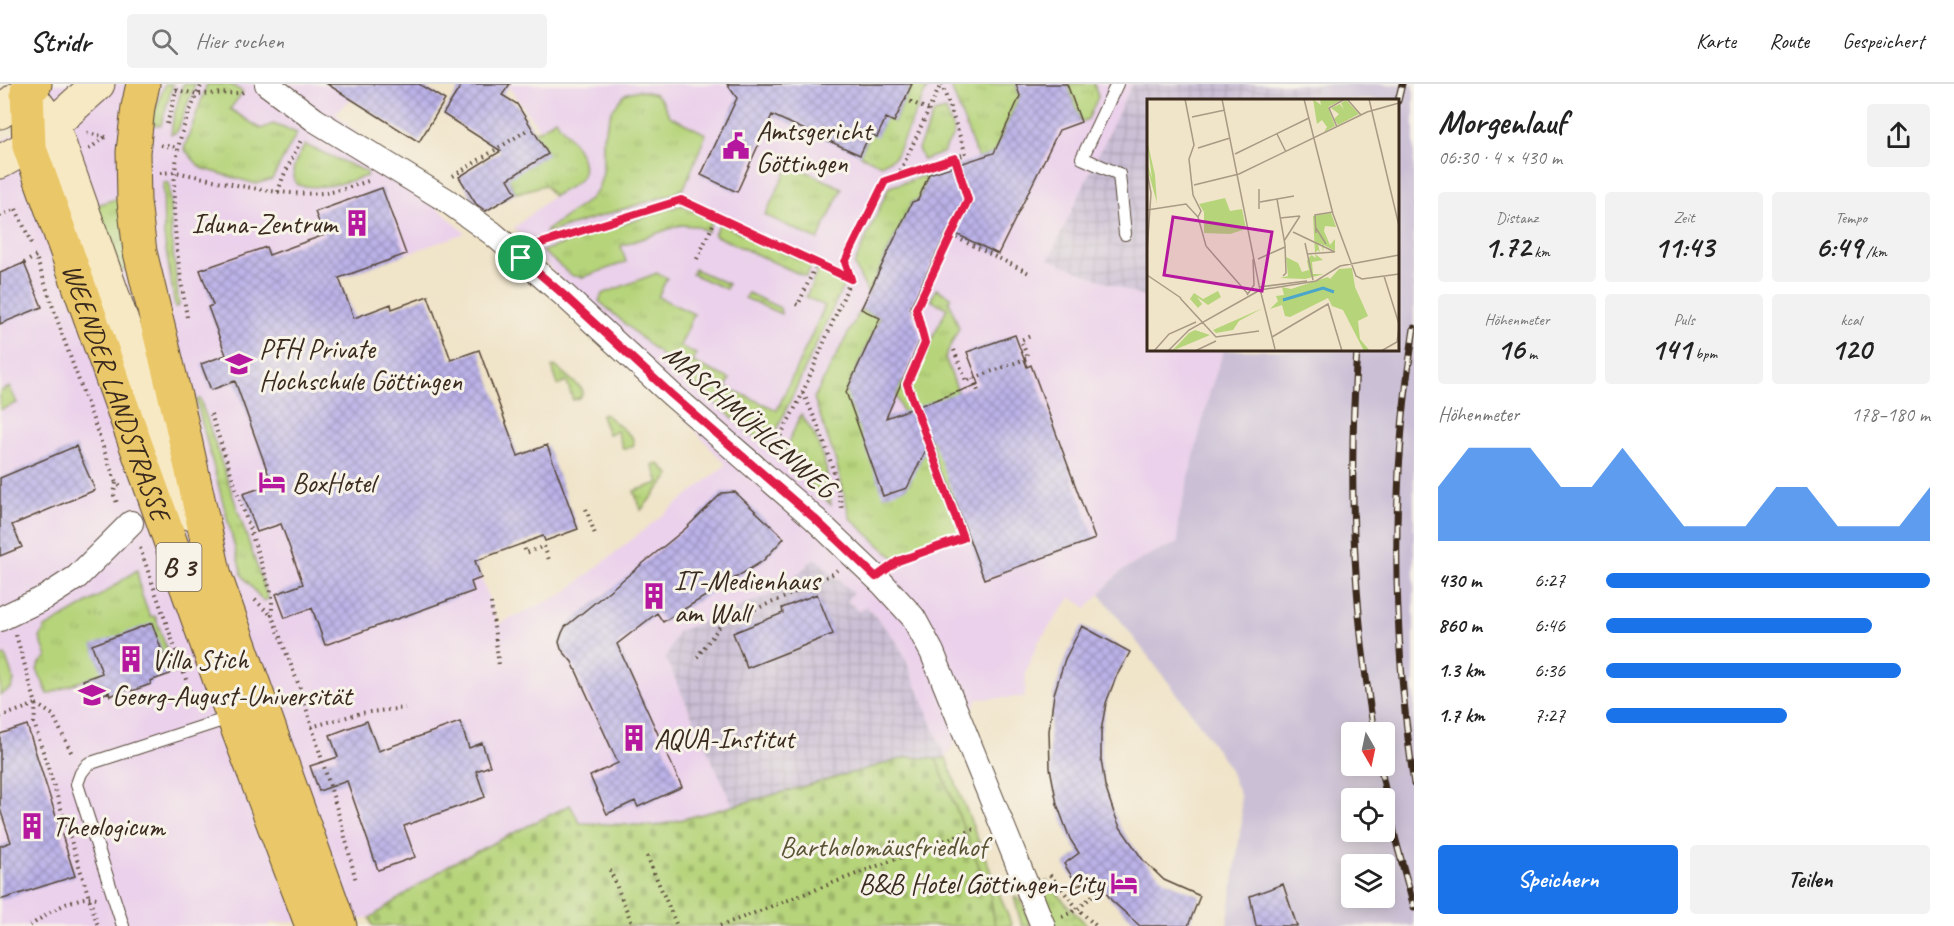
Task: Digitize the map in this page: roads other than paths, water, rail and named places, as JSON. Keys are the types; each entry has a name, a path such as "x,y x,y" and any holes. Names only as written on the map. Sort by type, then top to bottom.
{"main road":[{"name":"WEENDER LANDSTRASSE","path":"143,84 133,152 134,201 140,252 215,576 340,926"},
{"name":"WEENDER LANDSTRASSE","path":"29,86 41,136 233,717 312,926"}],"street":[{"path":"0,162 41,136 98,84"},
{"path":"0,112 29,86"},
{"name":"MASCHMÜHLENWEG","path":"259,86 430,190 492,233 564,295 671,394 754,465 876,577 913,617 932,652 998,819 1052,922"},
{"name":"WEENDER LANDSTRASSE","path":"41,136 170,457 215,576"},
{"path":"5,616 46,597 77,577 131,523"}],"lane":[{"path":"1116,84 1082,158 1119,174 1125,234"},
{"path":"123,926 77,784 81,773 88,764 233,717"}],"railway":[{"path":"1398,99 1402,84"},
{"path":"1414,328 1401,442 1397,556 1401,670 1414,784"},
{"path":"1357,351 1353,446 1354,541 1361,637 1373,722"},
{"path":"1382,776 1396,841 1414,907"}],"place":[{"name":"Amtsgericht Göttingen","path":"736,146"},
{"name":"Iduna-Zentrum","path":"357,223"},
{"name":"PFH Private Hochschule Göttingen","path":"239,364"},
{"name":"BoxHotel","path":"272,482"},
{"name":"IT-Medienhaus am Wall","path":"654,596"},
{"name":"Villa Stich","path":"131,659"},
{"name":"Georg-August-Universität","path":"92,695"},
{"name":"AQUA-Institut","path":"634,738"},
{"name":"Theologicum","path":"32,826"},
{"name":"B&B Hotel Göttingen-City","path":"1124,883"}],"park label":[{"name":"Bartholomäusfriedhof","path":"883,846"}]}
